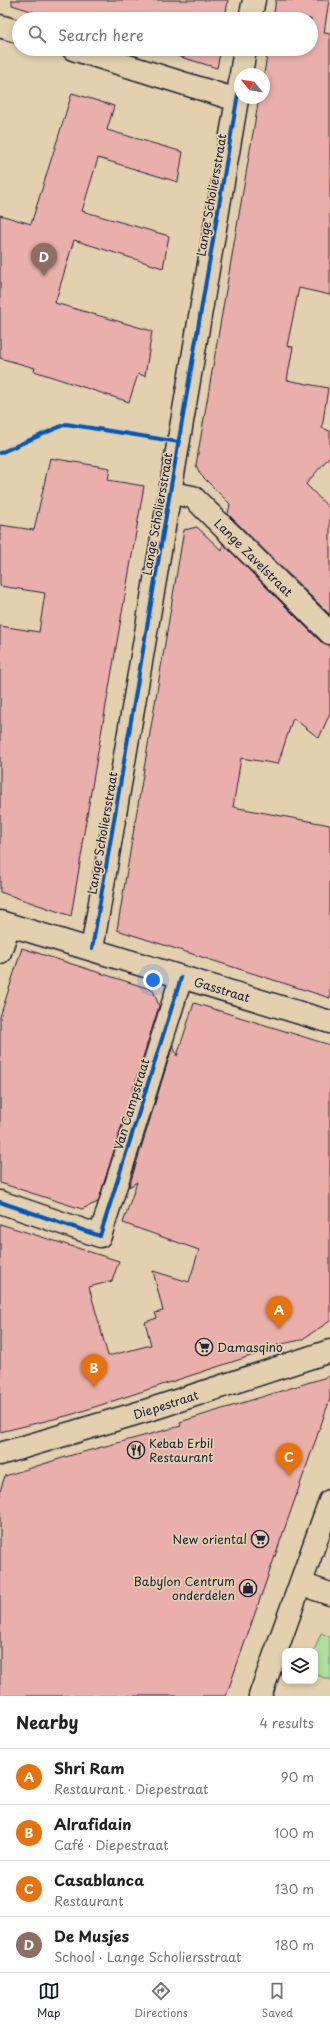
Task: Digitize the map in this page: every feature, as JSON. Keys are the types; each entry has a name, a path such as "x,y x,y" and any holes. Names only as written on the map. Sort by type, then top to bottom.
{"street":[{"path":"251,12 254,0"},
{"path":"0,26 12,30"},
{"path":"100,56 234,90"},
{"path":"242,68 244,56"},
{"name":"Lange Scholiersstraat","path":"92,949 171,493 236,104"},
{"name":"Lange Zavelstraat","path":"171,493 193,497 330,633"},
{"path":"0,952 4,924"},
{"name":"Gasstraat","path":"4,924 92,949 181,978 330,1022"},
{"name":"Van Campstraat","path":"0,1202 100,1236 181,978"},
{"name":"Diepestraat","path":"0,1454 155,1408 330,1351"},
{"path":"260,1696 330,1501"},
{"path":"301,1584 330,1594"}],"green space":[{"path":"321,1633 330,1637 330,1680 318,1675 318,1648 315,1648"}],"building":[{"path":"12,0 228,0 226,12 34,12 12,5"},
{"path":"276,0 329,0 324,33 330,34 330,295 299,288 287,346 293,347 287,380 328,388 322,428 330,431 330,456 306,484 330,509 330,615 228,514 230,504 200,474 196,465 258,104 270,104 270,68 265,68 267,56 318,56 318,12 274,12"},
{"path":"178,56 220,56 217,68"},
{"path":"72,93 114,106 107,130 183,152 178,182 98,158 82,211 169,236 163,268 74,240 55,303 152,331 145,376 138,374 129,402 34,371 35,368 0,358 0,215 31,224"},
{"path":"50,458 110,468 108,480 144,486 82,844 71,916 0,892 0,626 39,632 45,593 0,586 0,525 34,530"},
{"path":"197,527 222,551 223,544 321,642 330,645 330,713 319,738 293,718 278,764 241,758 233,807 330,825 330,998 117,930 184,530"},
{"path":"22,948 153,990 159,1006 98,1202 82,1209 0,1183 0,1017"},
{"path":"194,1003 330,1045 330,1321 301,1340 277,1345 278,1347 70,1415 0,1432 0,1224 119,1261 112,1281 89,1287 108,1356 151,1345 145,1322 157,1318 155,1313 163,1311 153,1271 189,1282 199,1250 123,1223 137,1182 129,1187 173,1045 177,1056"},
{"path":"330,1376 330,1399 226,1696 0,1696 0,1491 5,1476 72,1455 181,1426 180,1422"}],"cycle path":[{"path":"92,949 236,104"},
{"path":"0,453 66,424 179,442"},
{"path":"0,1202 100,1236 181,978"}],"place":[{"name":"De Musjes","path":"44,276"},
{"name":"Shri Ram","path":"279,1329"},
{"name":"Damasqino","path":"204,1347"},
{"name":"Alrafidain","path":"94,1387"},
{"name":"Kebab Erbil Restaurant","path":"136,1450"},
{"name":"Casablanca","path":"289,1476"},
{"name":"New oriental","path":"260,1539"},
{"name":"Babylon Centrum onderdelen","path":"248,1588"}]}
